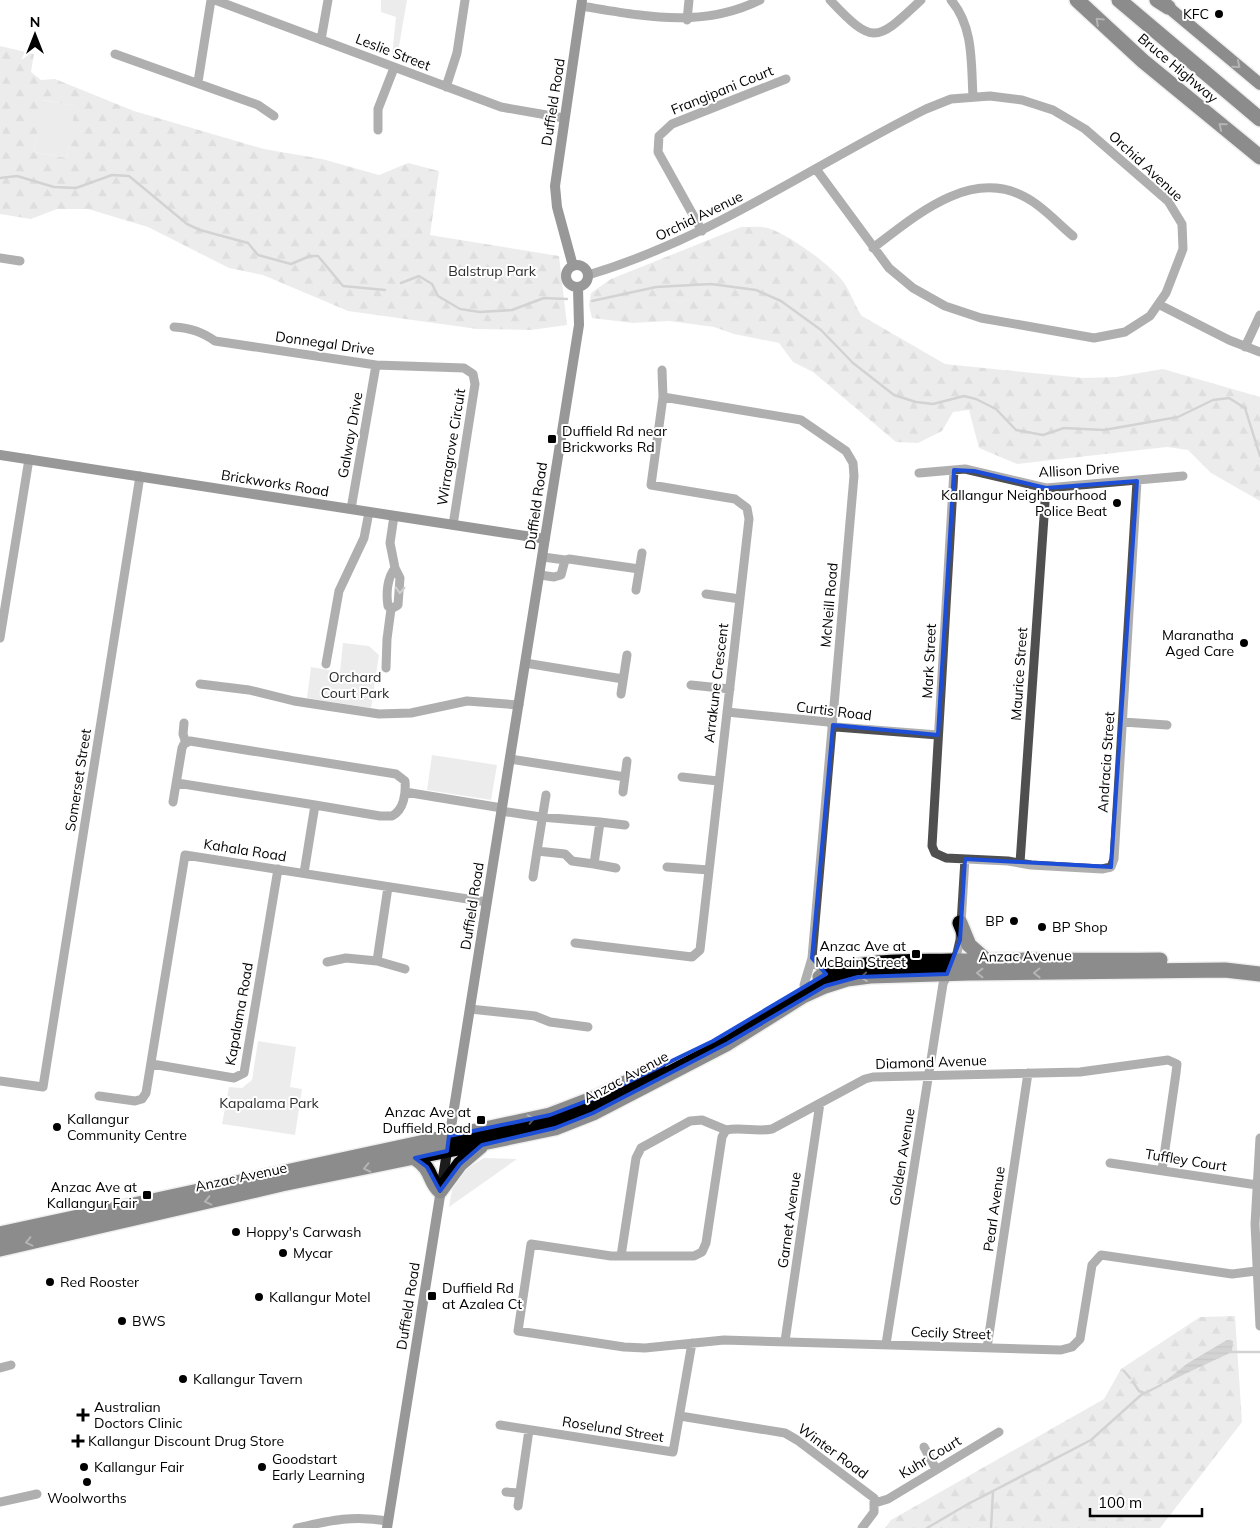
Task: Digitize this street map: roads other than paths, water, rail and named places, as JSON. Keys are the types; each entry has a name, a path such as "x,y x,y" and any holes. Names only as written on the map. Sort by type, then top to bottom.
{"highway":[{"name":"Bruce Highway","path":"1077,0 1143,61 1260,157"},
{"name":"Bruce Highway","path":"1120,0 1260,120"},
{"path":"960,923 969,945 986,960"},
{"name":"Anzac Avenue","path":"0,1234 448,1144 550,1115 580,1105 713,1040 804,985 828,974 866,964 954,960 1227,960 1260,962"},
{"name":"Anzac Avenue","path":"0,1249 282,1184 415,1158 448,1144 482,1145 555,1128 593,1114 728,1043 803,996 825,986 858,977 1225,970 1260,974"},
{"path":"415,1158 427,1167 436,1187 440,1191 460,1164 482,1145"}],"main road":[{"path":"1163,2 1260,84"}],"street":[{"path":"198,82 211,0"},
{"name":"Leslie Street","path":"216,0 394,68 507,108 564,118"},
{"path":"321,40 328,0"},
{"path":"446,87 457,52 465,0"},
{"path":"687,20 689,0"},
{"path":"582,3 641,16 687,20 720,15 760,0"},
{"path":"830,0 855,26 870,33 888,30 920,0"},
{"path":"952,0 968,30 973,97"},
{"name":"Duffield Road","path":"573,266 557,207 555,186 582,3"},
{"path":"115,54 198,82 258,105 274,116"},
{"path":"378,130 378,109 394,68"},
{"name":"Frangipani Court","path":"702,231 658,152 660,136 672,124 786,79"},
{"name":"Orchid Avenue","path":"588,275 652,254 702,231 926,109 951,99 990,96 1022,100 1065,117 1085,129 1168,201 1182,224 1183,249 1176,272 1160,304 1141,324 1125,332 1106,337 1082,337 967,314 928,298 896,274 873,248 816,169"},
{"path":"873,248 928,208 955,196 986,188 1012,191 1024,196 1035,203 1072,236"},
{"path":"0,258 20,261"},
{"path":"573,266 583,266 588,275 586,284 578,288 572,286 566,280 567,272 573,266"},
{"name":"Duffield Road","path":"388,1524 580,318 578,288"},
{"path":"1160,304 1246,347 1260,352"},
{"path":"1246,347 1260,315"},
{"name":"Donnegal Drive","path":"174,326 202,332 215,341 376,365 464,368 473,374"},
{"name":"Galway Drive","path":"351,509 376,365"},
{"name":"Arrakune Crescent","path":"574,943 692,957 700,950 749,519 747,508 735,499 650,485 663,397 662,370"},
{"name":"Wirragrove Circuit","path":"453,525 475,384 473,374"},
{"name":"McNeill Road","path":"663,397 801,420 839,446 850,457 854,476 833,725 812,958 804,985"},
{"name":"Brickworks Road","path":"0,455 545,539"},
{"path":"0,638 29,459"},
{"name":"Allison Drive","path":"919,473 954,470 974,471 1046,488 1183,476"},
{"name":"Mark Street","path":"935,853 931,838 954,470"},
{"name":"Somerset Street","path":"0,1081 43,1087 140,476"},
{"name":"Andracia Street","path":"935,853 946,858 1102,869 1111,867 1114,859 1137,481"},
{"name":"Maurice Street","path":"1020,863 1046,488"},
{"path":"326,664 339,591 364,538 369,512"},
{"path":"386,668 391,609 388,603 389,578 395,568 390,543 396,516"},
{"path":"636,590 642,553"},
{"path":"543,557 639,569"},
{"path":"540,575 554,577 561,575 565,560"},
{"path":"706,594 740,599"},
{"path":"621,694 626,655"},
{"path":"526,663 623,679"},
{"path":"200,684 249,690 294,701 379,714 411,713 467,701 519,705"},
{"path":"691,685 730,689"},
{"name":"Curtis Road","path":"727,712 828,722 840,727 938,734"},
{"path":"184,722 183,734 186,743"},
{"path":"1123,722 1167,725"},
{"path":"173,802 182,748 186,743 193,741 396,774 405,781 405,792 398,811 388,816 177,783"},
{"path":"510,759 625,777"},
{"path":"623,792 627,761"},
{"path":"682,776 718,781"},
{"path":"405,792 541,817 625,825"},
{"path":"533,878 546,794"},
{"path":"304,873 315,805"},
{"path":"594,864 600,822"},
{"path":"536,851 565,854 572,861 616,868"},
{"name":"Kahala Road","path":"98,1096 135,1101 142,1099 146,1093 185,855 487,902"},
{"name":"Golden Avenue","path":"886,1344 943,984 954,960 960,940 965,859"},
{"path":"667,867 709,870"},
{"name":"Kapalama Road","path":"152,1064 234,1078 244,1073 278,869"},
{"path":"377,957 388,887"},
{"path":"327,962 346,958 377,957 405,969"},
{"path":"812,958 828,974"},
{"path":"470,1008 534,1016 550,1022 588,1027"},
{"name":"Diamond Avenue","path":"726,1130 736,1128 763,1131 772,1129 873,1077 1080,1072 1168,1060 1177,1064 1162,1170"},
{"name":"Pearl Avenue","path":"987,1348 1028,1074"},
{"name":"Garnet Avenue","path":"785,1341 820,1103"},
{"path":"702,1120 726,1130 722,1138 706,1243 702,1252 694,1256 621,1256 636,1158 641,1148 690,1122 702,1120"},
{"path":"1260,1138 1257,1185 1256,1271 1260,1326"},
{"name":"Tuffley Court","path":"1110,1164 1257,1185"},
{"name":"Cecily Street","path":"621,1256 531,1244 518,1331 624,1347 645,1348 724,1340 1061,1350 1072,1348 1081,1334 1092,1265 1101,1255 1232,1274 1256,1271"},
{"name":"Roselund Street","path":"500,1425 673,1452 692,1343"},
{"path":"0,1368 11,1365"},
{"name":"Winter Road","path":"680,1416 785,1433 871,1495 875,1502"},
{"path":"518,1506 529,1430"},
{"name":"Kuhr Court","path":"875,1502 888,1499 936,1468 999,1432"},
{"path":"924,1447 936,1468"},
{"path":"506,1492 519,1493"},
{"path":"0,1502 36,1494"},
{"path":"862,1528 874,1512 875,1502"},
{"path":"298,1528 344,1518 363,1517 388,1524"}],"waterway":[{"path":"0,178 17,176 54,187 76,188 112,175 129,176 187,224 200,230 248,243 258,255 291,264 310,256 318,256 343,286 385,290"},
{"path":"401,283 419,276 432,284 438,296 460,309 480,312 512,310 544,298 567,299"},
{"path":"592,301 656,287 711,284 756,290 781,301 821,330 853,363 894,395 916,402 933,404 964,396 976,399 996,409 1016,430 1043,435 1064,428 1104,430 1178,417 1213,400 1229,398 1245,408 1260,456"},
{"path":"1229,1352 1260,1352"},
{"path":"1124,1371 1130,1378"},
{"path":"1166,1382 1182,1374"},
{"path":"1133,1382 1139,1391 1144,1393"},
{"path":"927,1528 968,1504 1091,1440 1141,1395 1161,1385"},
{"path":"991,1528 993,1492"}],"place":[{"name":"KFC","path":"1219,14"},
{"name":"Duffield Rd near Brickworks Rd","path":"552,439"},
{"name":"Kallangur Neighbourhood Police Beat","path":"1117,503"},
{"name":"Maranatha Aged Care","path":"1244,643"},
{"name":"BP","path":"1014,921"},
{"name":"BP Shop","path":"1042,927"},
{"name":"Anzac Ave at McBain Street","path":"916,954"},
{"name":"Anzac Ave at Duffield Road","path":"481,1120"},
{"name":"Kallangur Community Centre","path":"57,1127"},
{"name":"Anzac Ave at Kallangur Fair","path":"147,1195"},
{"name":"Hoppy's Carwash","path":"236,1232"},
{"name":"Mycar","path":"283,1253"},
{"name":"Red Rooster","path":"50,1282"},
{"name":"Duffield Rd at Azalea Ct","path":"432,1296"},
{"name":"Kallangur Motel","path":"259,1297"},
{"name":"BWS","path":"122,1321"},
{"name":"Kallangur Tavern","path":"183,1379"},
{"name":"Australian Doctors Clinic","path":"83,1415"},
{"name":"Kallangur Discount Drug Store","path":"78,1441"},
{"name":"Kallangur Fair","path":"84,1467"},
{"name":"Goodstart Early Learning","path":"262,1467"},
{"name":"Woolworths","path":"87,1482"}],"park label":[{"name":"Balstrup Park","path":"492,271"},
{"name":"Orchard Court Park","path":"355,686"},
{"name":"Kapalama Park","path":"269,1103"}]}
